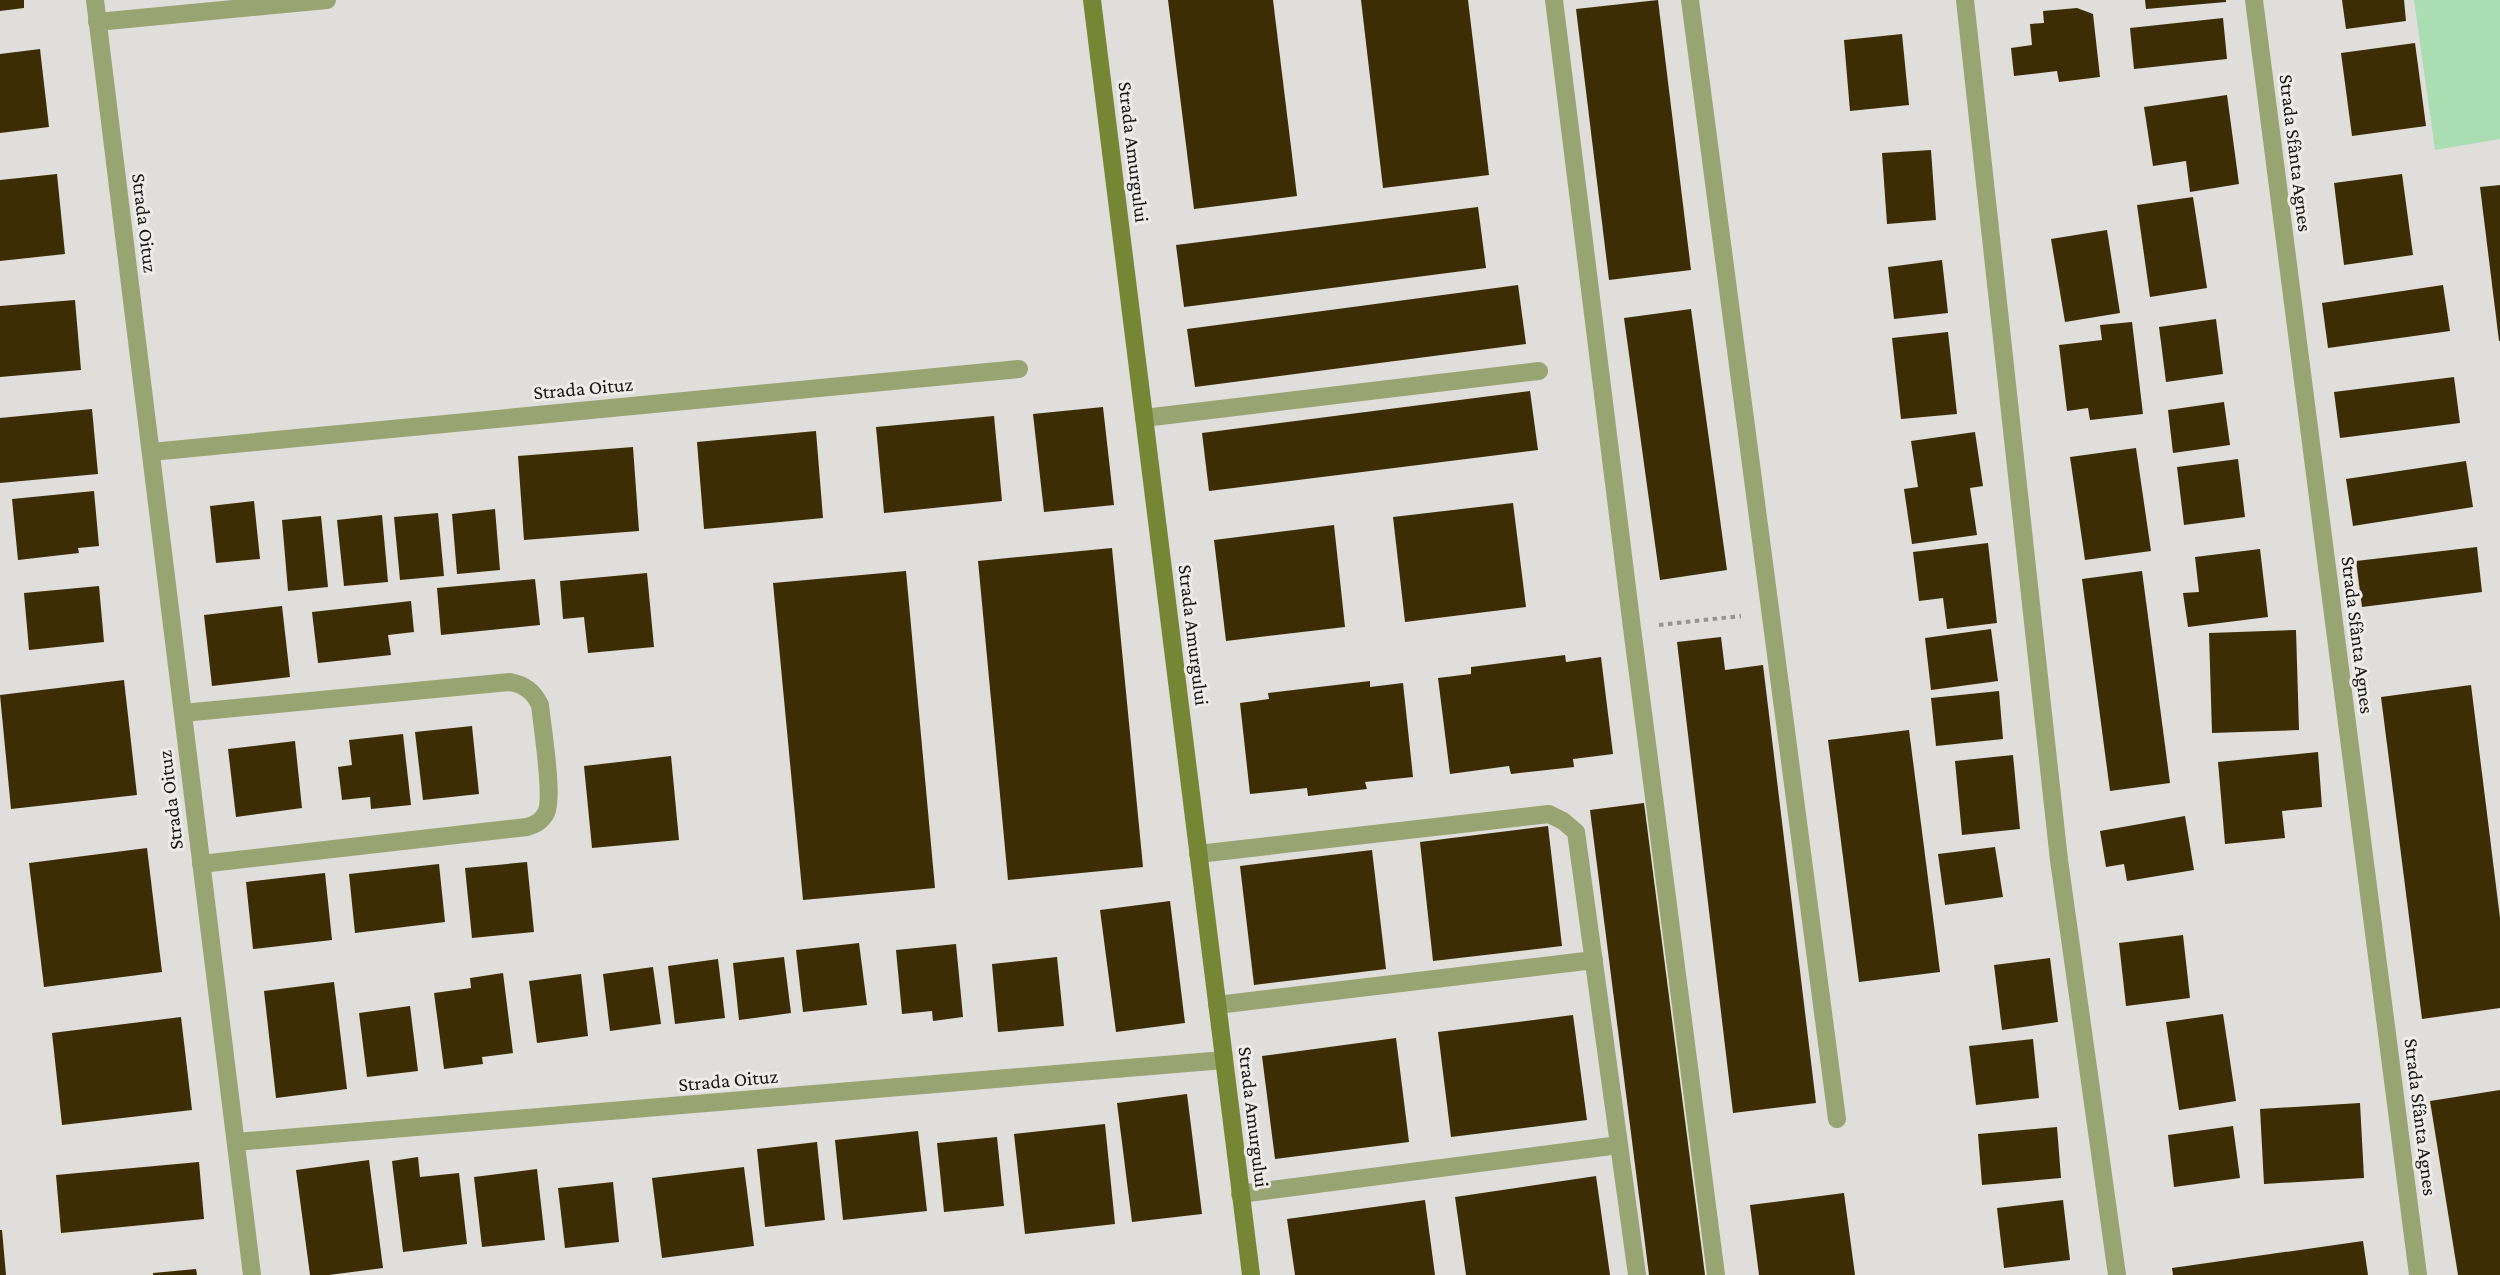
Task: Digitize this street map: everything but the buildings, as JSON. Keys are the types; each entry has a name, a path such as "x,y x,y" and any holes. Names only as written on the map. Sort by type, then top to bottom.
{"street":[{"name":"Strada Oituz","path":"95,0 252,1275"},
{"path":"98,22 327,0"},
{"name":"Strada Amurgului","path":"1092,0 1251,1275"},
{"path":"1554,0 1716,1275"},
{"path":"1690,0 1837,1119"},
{"path":"1965,0 2059,860 2117,1275"},
{"name":"Strada Sfânta Agnes","path":"2254,0 2418,1275"},
{"name":"Strada Oituz","path":"151,452 1019,369"},
{"path":"1144,418 1539,371"},
{"path":"183,713 510,682 521,684 533,692 540,705 549,793 548,811 540,821 527,827 201,864"},
{"path":"1198,854 1549,814 1563,821 1576,832 1637,1275"},
{"path":"1217,1005 1593,960"},
{"name":"Strada Oituz","path":"236,1142 1224,1060"},
{"path":"1240,1194 1619,1145"}],"path":[{"path":"1632,628 1771,613"}],"green space":[{"path":"2414,0 2500,0 2500,139 2435,150"}]}
